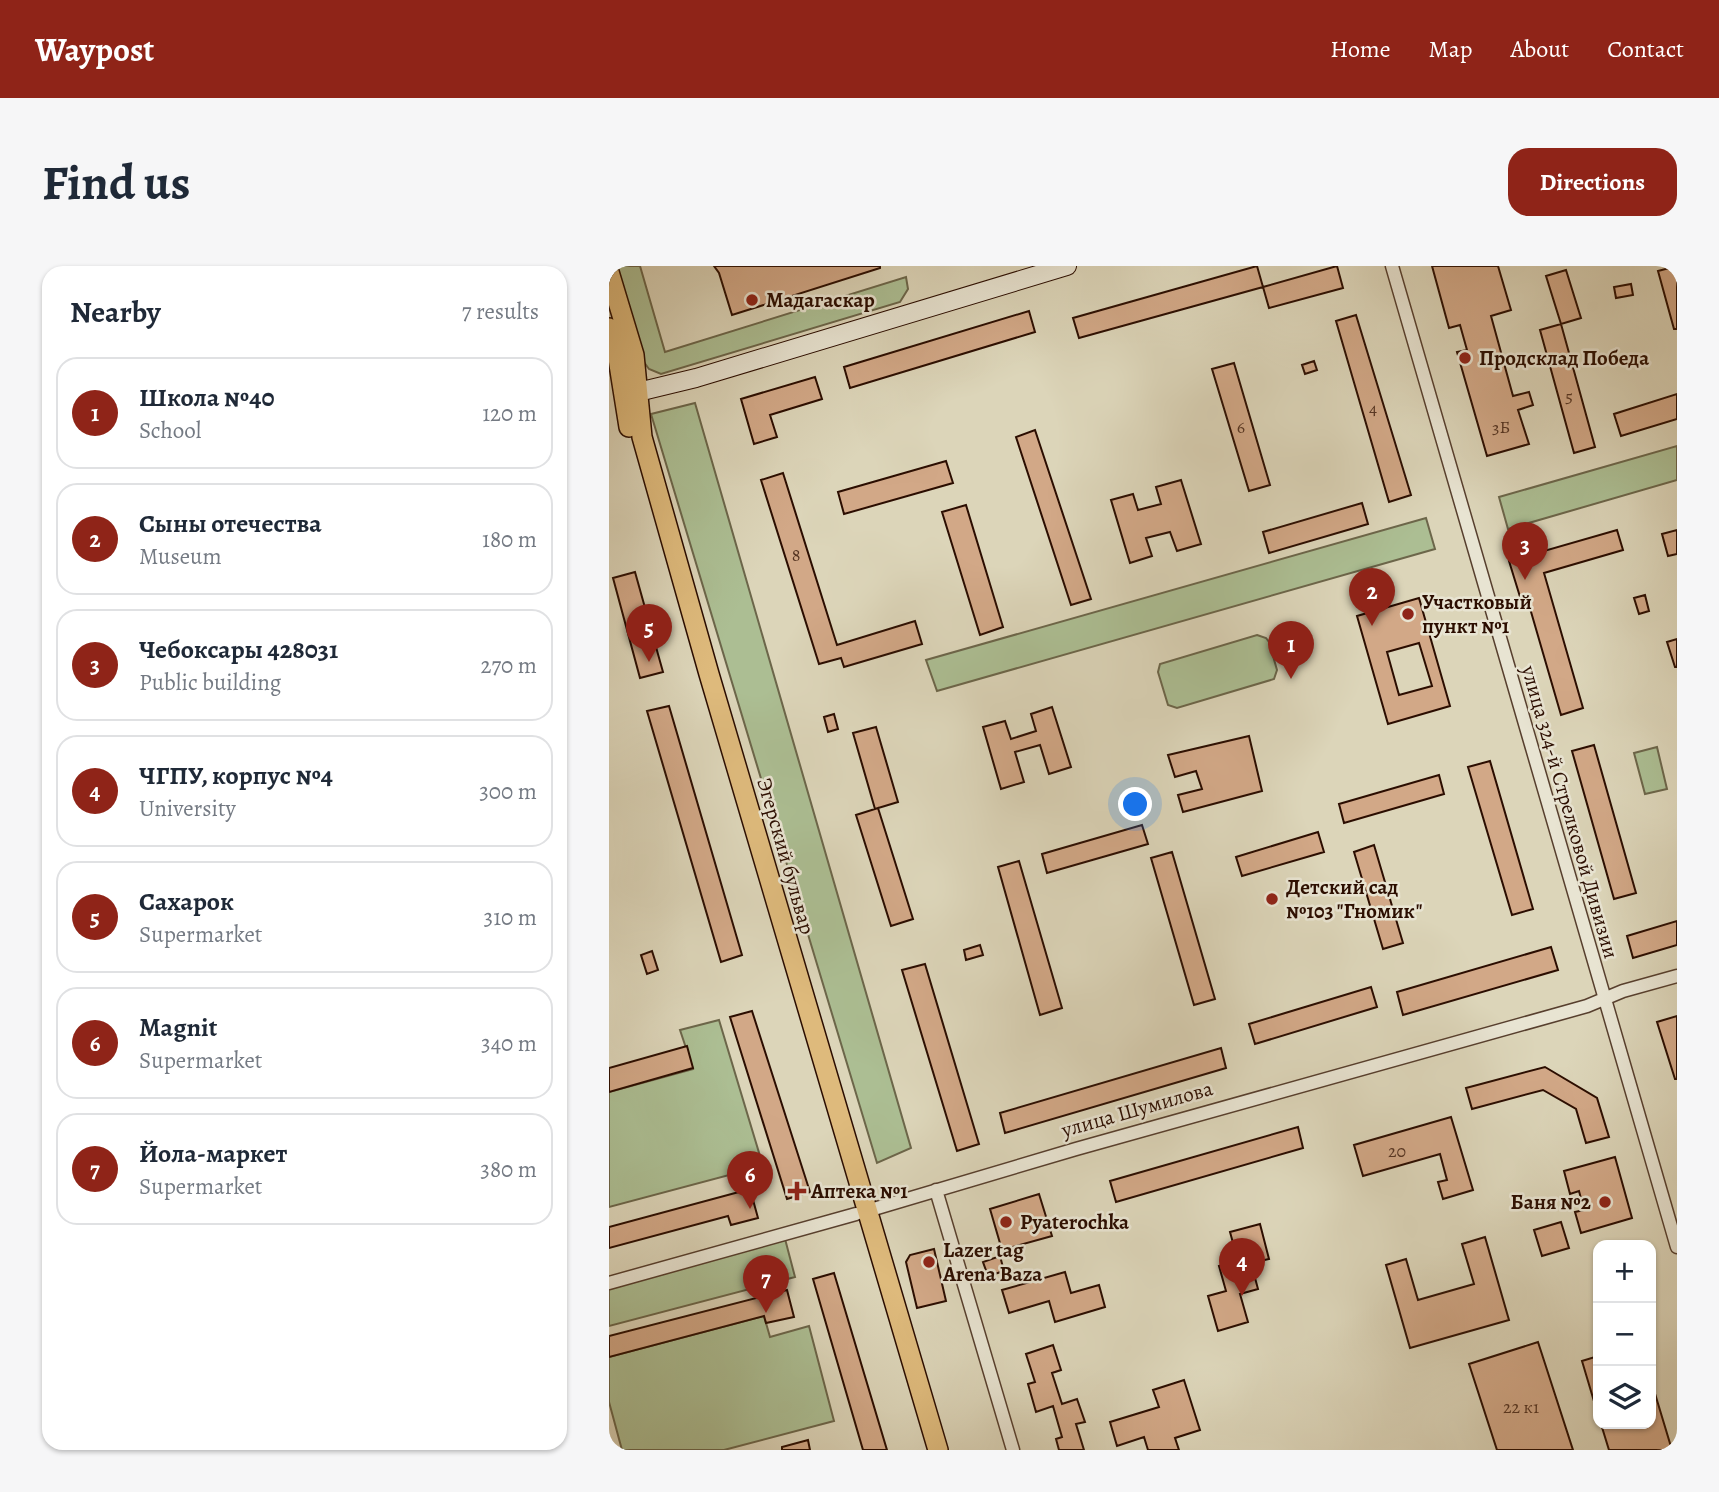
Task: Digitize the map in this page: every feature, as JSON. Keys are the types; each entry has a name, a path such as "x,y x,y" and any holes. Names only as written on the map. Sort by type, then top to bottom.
{"main road":[{"path":"623,396 696,378 1067,266"},
{"name":"Эгерский бульвар","path":"609,272 631,342 623,396"},
{"name":"Эгерский бульвар","path":"609,328 618,358 623,396 642,437 704,675 787,960 862,1212 938,1450"},
{"name":"Эгерский бульвар","path":"862,1212 925,1450"}],"street":[{"name":"улица 324-й Стрелковой Дивизии","path":"1392,266 1677,1247"},
{"name":"улица Шумилова","path":"609,1283 1465,1041 1677,975"},
{"path":"936,1190 1013,1450"}],"green space":[{"path":"614,266 640,266 665,352 906,277 908,289 900,302 661,374 649,369 641,358"},
{"path":"695,403 911,1148 877,1163 651,414"},
{"path":"1677,446 1677,480 1508,529 1499,497"},
{"path":"1426,518 1435,549 937,691 926,660"},
{"path":"1257,635 1269,642 1277,670 1274,679 1177,708 1168,705 1158,672 1160,664"},
{"path":"1657,747 1667,789 1645,794 1634,753"},
{"path":"719,1020 763,1166 609,1207 609,1092 693,1069 680,1030"},
{"path":"784,1235 795,1277 609,1326 609,1283"},
{"path":"764,1316 770,1337 809,1326 834,1421 724,1450 622,1450 609,1402 609,1357"}],"building":[{"name":"Мадагаскар","path":"714,266 880,268 732,315 719,273"},
{"path":"1257,266 1263,287 1079,338 1073,318"},
{"path":"1337,266 1343,288 1269,308 1263,287"},
{"path":"1432,266 1498,266 1511,310 1491,316 1513,396 1529,392 1533,405 1518,410 1529,444 1487,456 1457,352 1467,350 1460,325 1449,328"},
{"path":"1677,266 1677,329 1674,329 1658,271"},
{"path":"1566,270 1581,318 1561,324 1546,276"},
{"path":"1631,284 1633,295 1616,298 1614,287"},
{"path":"1029,311 1035,332 850,388 844,367"},
{"path":"1356,315 1411,495 1389,502 1336,321"},
{"path":"1561,324 1595,447 1574,453 1540,330"},
{"path":"1314,361 1317,370 1305,374 1302,365"},
{"path":"1234,363 1270,485 1249,491 1212,369"},
{"path":"815,377 822,399 770,415 777,437 754,444 741,399"},
{"path":"1677,394 1677,419 1621,436 1614,414"},
{"path":"1035,430 1091,599 1071,605 1016,437"},
{"path":"946,461 953,483 844,514 838,492"},
{"path":"783,473 837,645 915,621 922,644 844,667 841,658 819,664 761,480"},
{"path":"1181,480 1201,544 1177,551 1170,532 1146,538 1152,556 1130,563 1111,500 1133,494 1138,510 1161,504 1156,487"},
{"path":"1362,503 1368,524 1269,553 1263,532"},
{"path":"966,505 1003,627 980,635 942,512"},
{"path":"1617,530 1623,550 1544,573 1583,708 1561,715 1527,598 1521,600 1509,561"},
{"path":"1677,530 1677,554 1668,556 1662,534"},
{"path":"635,572 663,672 640,678 613,578"},
{"path":"1645,595 1649,611 1639,614 1634,598"},
{"path":"1419,598 1450,706 1388,724 1357,616","holes":["1419,643 1432,686 1399,695 1387,652"]},
{"path":"1677,639 1677,667 1675,667 1667,642"},
{"path":"669,706 742,955 721,962 647,711"},
{"path":"1052,707 1071,767 1049,774 1040,745 1015,752 1024,782 1001,789 983,727 1005,721 1011,739 1036,731 1031,714"},
{"path":"834,714 838,729 828,732 824,717"},
{"path":"876,727 898,802 875,809 853,733"},
{"path":"1249,736 1262,791 1183,812 1178,795 1202,789 1196,771 1175,777 1168,755"},
{"path":"1594,745 1636,893 1614,899 1572,751"},
{"path":"1490,761 1533,909 1512,915 1468,767"},
{"path":"1439,775 1444,794 1344,823 1339,804"},
{"path":"878,808 913,919 891,926 856,815"},
{"path":"1142,825 1148,844 1047,873 1042,854"},
{"path":"1318,832 1324,852 1242,876 1236,857"},
{"path":"1374,845 1403,943 1383,949 1354,852"},
{"path":"1172,852 1215,999 1194,1005 1151,858"},
{"path":"1019,861 1062,1008 1040,1015 998,867"},
{"path":"1677,921 1677,945 1633,958 1627,936"},
{"path":"980,945 983,955 966,960 964,950"},
{"path":"1551,947 1558,970 1403,1015 1397,992"},
{"path":"652,951 658,970 647,974 641,955"},
{"path":"925,964 979,1144 957,1151 902,970"},
{"path":"1371,987 1377,1007 1255,1044 1249,1024"},
{"path":"752,1011 810,1192 787,1199 730,1017"},
{"path":"1677,1016 1677,1079 1675,1079 1657,1022"},
{"path":"687,1046 693,1068 609,1092 609,1068"},
{"path":"1221,1048 1226,1068 1005,1133 1000,1113"},
{"path":"1545,1067 1597,1098 1609,1137 1586,1143 1576,1109 1543,1090 1472,1109 1466,1088"},
{"path":"1451,1117 1473,1190 1443,1199 1438,1182 1447,1180 1440,1154 1363,1176 1354,1145"},
{"path":"1298,1127 1303,1148 1116,1202 1110,1181"},
{"name":"Баня №2","path":"1615,1157 1632,1218 1581,1233 1575,1212 1584,1210 1579,1191 1570,1194 1564,1171"},
{"path":"750,1189 758,1218 731,1225 728,1216 609,1248 609,1227"},
{"path":"1039,1194 1052,1236 1002,1250 990,1209"},
{"path":"1561,1222 1569,1248 1542,1256 1534,1230"},
{"path":"1260,1224 1269,1259 1251,1263 1258,1289 1240,1294 1248,1322 1218,1331 1208,1296 1226,1291 1219,1266 1238,1261 1230,1232"},
{"path":"1485,1237 1509,1320 1410,1348 1386,1265 1406,1259 1418,1300 1474,1284 1462,1244"},
{"path":"934,1249 946,1301 917,1308 906,1262 910,1255"},
{"path":"1000,1256 1004,1271 988,1276 983,1262"},
{"path":"1065,1272 1071,1293 1099,1285 1105,1307 1055,1322 1049,1301 1009,1313 1002,1290"},
{"path":"834,1273 887,1450 863,1450 813,1279"},
{"path":"787,1290 794,1317 766,1323 764,1316 609,1357 609,1336"},
{"path":"1538,1342 1573,1450 1497,1450 1469,1364"},
{"path":"1053,1345 1061,1370 1052,1373 1062,1404 1077,1399 1085,1422 1076,1424 1084,1450 1059,1450 1056,1439 1062,1437 1053,1406 1036,1412 1028,1384 1035,1382 1026,1354"},
{"path":"1593,1358 1593,1398 1582,1361"},
{"path":"1184,1380 1200,1430 1175,1438 1179,1450 1148,1450 1144,1437 1117,1446 1110,1422 1159,1407 1153,1390"},
{"path":"1656,1397 1672,1450 1609,1450 1603,1429 1656,1429"},
{"path":"808,1440 810,1450 782,1450 782,1447"}],"place":[{"name":"Мадагаскар","path":"752,300"},
{"name":"Продсклад Победа","path":"1465,358"},
{"name":"Чебоксары 428031","path":"1525,580"},
{"name":"Участковый пункт №1","path":"1408,614"},
{"name":"Сыны отечества","path":"1372,626"},
{"name":"Сахарок","path":"649,662"},
{"name":"Школа №40","path":"1291,679"},
{"name":"Детский сад №103 \"Гномик\"","path":"1272,899"},
{"name":"Аптека №1","path":"797,1191"},
{"name":"Баня №2","path":"1605,1202"},
{"name":"Magnit","path":"750,1209"},
{"name":"Pyaterochka","path":"1006,1222"},
{"name":"Lazer tag Arena Baza","path":"929,1262"},
{"name":"ЧГПУ, корпус №4","path":"1242,1296"},
{"name":"Йола-маркет","path":"766,1313"}]}
